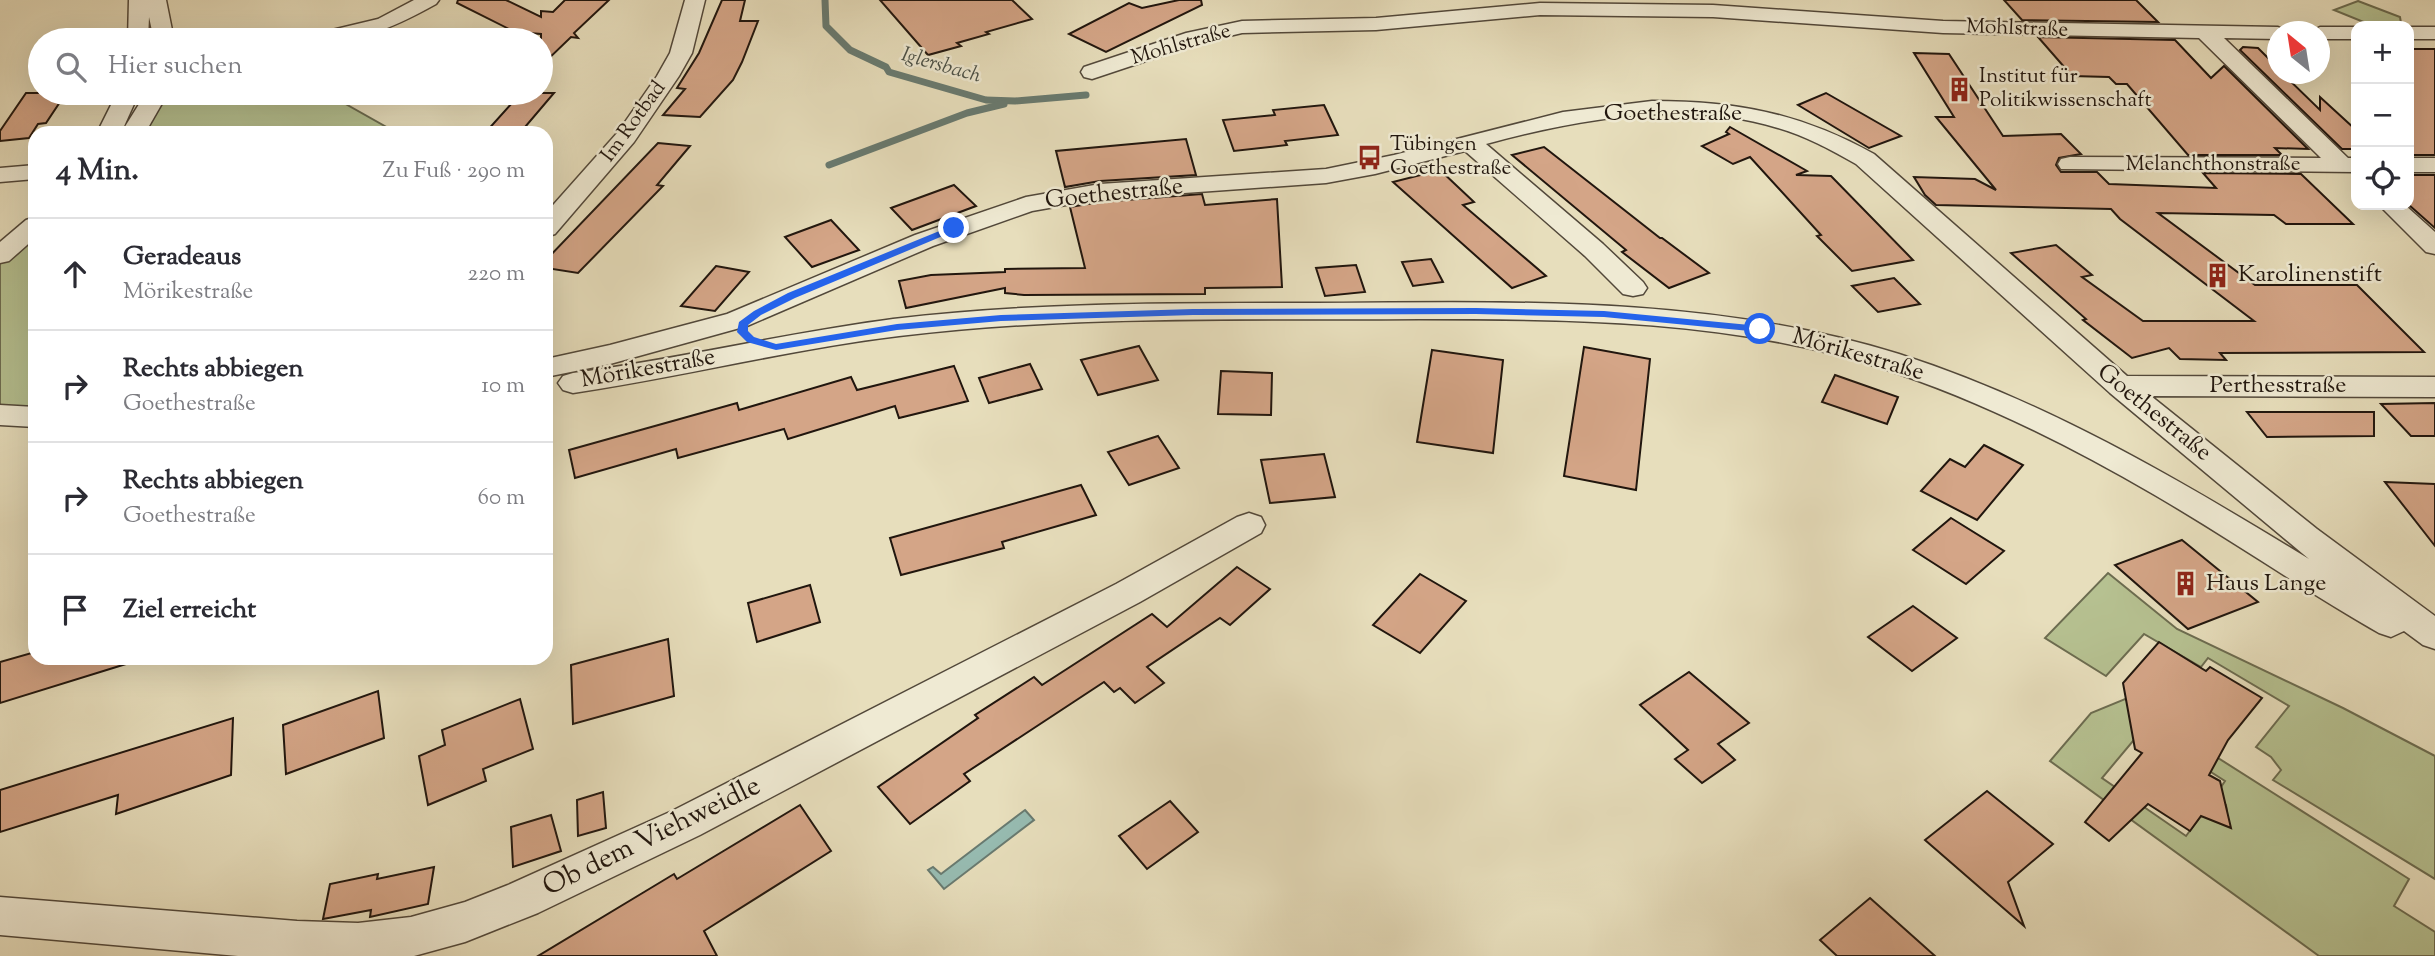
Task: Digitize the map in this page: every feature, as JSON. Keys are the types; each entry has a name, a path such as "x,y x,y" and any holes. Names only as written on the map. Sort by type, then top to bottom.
{"street":[{"path":"138,28 139,0"},
{"path":"156,0 162,28"},
{"path":"368,28 385,24 429,0"},
{"name":"Im Rotbad","path":"553,221 626,137 668,76 681,53 695,0"},
{"name":"Mohlstraße","path":"1093,72 1194,38 1242,27 1376,24 1540,9 1691,10 1942,27 2267,33"},
{"path":"2206,33 2351,167"},
{"path":"2330,33 2351,33"},
{"path":"2414,33 2435,33"},
{"path":"112,126 122,105"},
{"path":"137,126 150,105"},
{"name":"Goethestraße","path":"553,366 620,352 757,313 954,228 1027,205 1095,192 1285,181 1331,175 1557,119 1593,114 1688,109 1756,113 1821,133 1865,159 2120,386 2305,538 2435,635"},
{"path":"1469,142 1594,250 1633,288"},
{"name":"Melanchthonstraße","path":"2070,164 2351,167"},
{"path":"2414,165 2435,165"},
{"path":"0,175 28,173"},
{"path":"0,232 28,210"},
{"path":"2396,210 2435,246"},
{"path":"0,255 28,231"},
{"name":"Mörikestraße","path":"553,385 897,327 950,322 1193,312 1560,312 1643,316 1760,329 1808,338 1882,358 1997,401 2163,485 2340,594 2435,647"},
{"path":"757,313 743,324 743,332 750,340 776,347"},
{"name":"Perthesstraße","path":"2120,386 2435,387"},
{"path":"0,415 28,416"},
{"path":"0,433 28,434"},
{"name":"Ob dem Viehweidle","path":"0,916 297,941 358,943 411,937 465,922 605,863 722,805 1128,593 1249,525"}],"green space":[{"path":"2358,1 2400,17 2401,21 2361,21 2334,10"},
{"path":"152,105 347,105 385,126 141,126"},
{"path":"28,231 28,417 0,415 0,255"},
{"path":"2108,573 2177,629 2343,708 2435,756 2435,879 2273,780 2281,770 2271,757 2256,747 2289,706 2208,658 2201,667 2144,634 2106,676 2045,638"},
{"path":"2125,699 2409,879 2394,906 2435,932 2435,956 2319,956 2050,761 2091,713","holes":["2151,734 2225,781 2215,796 2226,805 2227,812 2223,819 2201,816 2186,836 2102,778 2138,735"]}],"water":[{"path":"1025,810 1034,820 944,889 928,870 933,867 941,874"}],"building":[{"path":"458,0 506,0 541,17 541,11 553,12 565,0 609,0 574,33 578,38 571,37 553,54 553,28 507,28 457,3"},
{"path":"722,0 745,0 740,21 758,21 733,80 700,117 663,115 685,89 677,88 699,53"},
{"path":"880,0 1012,0 1032,19 986,32 989,34 957,43 961,46 928,55"},
{"path":"1179,0 1201,0 1202,5 1106,52 1069,34 1129,3 1142,8"},
{"path":"2004,0 2136,0 2158,22 2022,20"},
{"path":"2038,37 2175,40 2211,78 2224,66 2308,149 2275,148 2282,155 2188,155 2127,84 2116,84 2109,77 2072,76"},
{"path":"2243,47 2258,48 2267,57 2267,76 2240,50"},
{"path":"2414,49 2435,49 2435,155 2414,155"},
{"path":"1914,53 1949,54 2003,136 2061,134 2081,154 2059,158 2056,165 2061,172 2097,172 2109,184 2216,188 2203,173 2301,174 2353,224 2286,224 2274,215 2158,213 2255,285 2357,285 2424,352 2220,353 2226,360 2180,359 2169,348 2132,358 2083,320 2086,319 2011,253 2056,245 2092,275 2082,277 2143,321 2254,321 2120,219 2111,209 1936,205 1925,195 1914,177 1975,179 1996,190 1936,117 1954,117"},
{"path":"2275,84 2293,84 2320,110 2320,97 2351,125 2351,149 2342,149"},
{"path":"26,93 28,105 58,105 46,123 28,126 28,138 0,141 0,131"},
{"path":"1826,93 1901,136 1869,148 1798,105"},
{"path":"510,105 544,105 526,126 491,126"},
{"path":"1324,105 1338,135 1285,141 1287,145 1234,151 1223,120 1275,115 1273,110"},
{"path":"1730,127 1807,171 1796,175 1831,176 1913,260 1852,271 1817,236 1821,235 1750,157 1733,164 1702,146 1729,134 1726,132"},
{"path":"1186,139 1196,175 1100,181 1065,187 1056,151"},
{"path":"658,143 690,146 657,185 663,186 578,273 553,269 553,253"},
{"path":"1544,147 1709,273 1669,288 1622,252 1626,250 1512,155"},
{"path":"1440,170 1474,202 1463,205 1546,276 1512,288 1393,182"},
{"path":"2414,175 2435,175 2435,228 2414,209"},
{"path":"954,185 976,206 912,230 891,208"},
{"path":"1202,194 1205,205 1277,199 1282,287 1205,288 1205,294 1024,295 1005,293 1005,288 906,308 899,281 931,275 1005,272 1005,269 1085,268 1070,207"},
{"path":"831,220 859,250 812,267 785,237"},
{"path":"1431,259 1443,282 1413,286 1402,262"},
{"path":"1356,265 1365,292 1325,296 1316,268"},
{"path":"716,266 749,272 715,311 681,306"},
{"path":"1894,278 1920,304 1878,312 1852,286"},
{"path":"1139,346 1158,380 1098,395 1081,360"},
{"path":"1584,347 1650,359 1636,490 1564,476"},
{"path":"1432,350 1503,360 1493,453 1417,442"},
{"path":"1030,364 1042,389 989,403 979,378"},
{"path":"954,366 968,401 899,418 895,406 788,439 784,429 678,458 676,449 575,478 569,450 737,403 739,410 851,377 857,390"},
{"path":"1221,371 1272,373 1271,415 1218,414"},
{"path":"1835,375 1898,397 1887,424 1822,402"},
{"path":"2435,403 2435,436 2411,436 2381,404"},
{"path":"2247,412 2374,412 2374,436 2267,437"},
{"path":"1158,436 1179,468 1129,485 1108,452"},
{"path":"1984,445 2023,465 1977,520 1921,491 1950,459 1965,467"},
{"path":"1324,454 1335,497 1270,503 1261,460"},
{"path":"2385,482 2435,484 2435,546"},
{"path":"1081,485 1096,515 1002,542 1004,548 901,575 890,538"},
{"path":"1951,518 2004,551 1966,584 1913,550"},
{"name":"Haus Lange","path":"2182,540 2258,602 2188,629 2115,565"},
{"path":"1237,567 1270,589 1230,625 1220,618 1147,667 1164,683 1135,703 1120,688 1114,692 1104,682 964,774 970,781 910,824 878,787 978,718 975,715 1034,677 1042,685 1152,614 1167,627"},
{"path":"1420,574 1466,601 1420,653 1373,625"},
{"path":"810,585 820,622 757,642 748,603"},
{"path":"1913,606 1957,638 1912,671 1868,637"},
{"path":"668,639 674,696 573,724 571,665"},
{"path":"2159,642 2206,671 2210,667 2262,698 2228,740 2209,775 2220,781 2231,828 2201,816 2190,831 2148,804 2109,841 2085,822 2142,753 2135,749 2123,683"},
{"path":"28,654 28,665 123,665 0,703 0,662"},
{"path":"1689,672 1749,723 1718,744 1735,760 1702,783 1675,759 1688,750 1640,705"},
{"path":"378,691 384,738 286,774 283,725"},
{"path":"520,699 533,749 483,769 486,781 428,805 419,756 445,745 442,730"},
{"path":"233,718 231,775 116,814 118,795 0,832 0,790"},
{"path":"1987,791 2053,844 2008,882 2024,926 1925,840"},
{"path":"603,792 606,828 578,836 577,800"},
{"path":"1170,801 1198,832 1147,869 1119,836"},
{"path":"800,805 831,851 704,931 717,956 538,956 674,874 677,879"},
{"path":"551,815 561,851 513,867 511,827"},
{"path":"434,867 428,904 370,917 371,910 323,919 330,884 378,874 377,879"},
{"path":"1870,898 1935,956 1837,956 1820,940"}],"waterway":[{"name":"Iglersbach","path":"825,0 826,26 850,50 886,67 889,72 986,100 1015,101 1086,95"},
{"path":"829,165 967,113 1004,104"}],"place":[{"name":"Institut für Politikwissenschaft","path":"1959,89"},
{"name":"Tübingen Goethestraße","path":"1370,157"},
{"name":"Karolinenstift","path":"2218,275"},
{"name":"Haus Lange","path":"2186,584"}],"route":[{"path":"954,228 757,313 743,324 743,332 750,340 776,347 897,327 1001,318 1193,312 1476,311 1604,314 1702,321 1760,329"}]}
